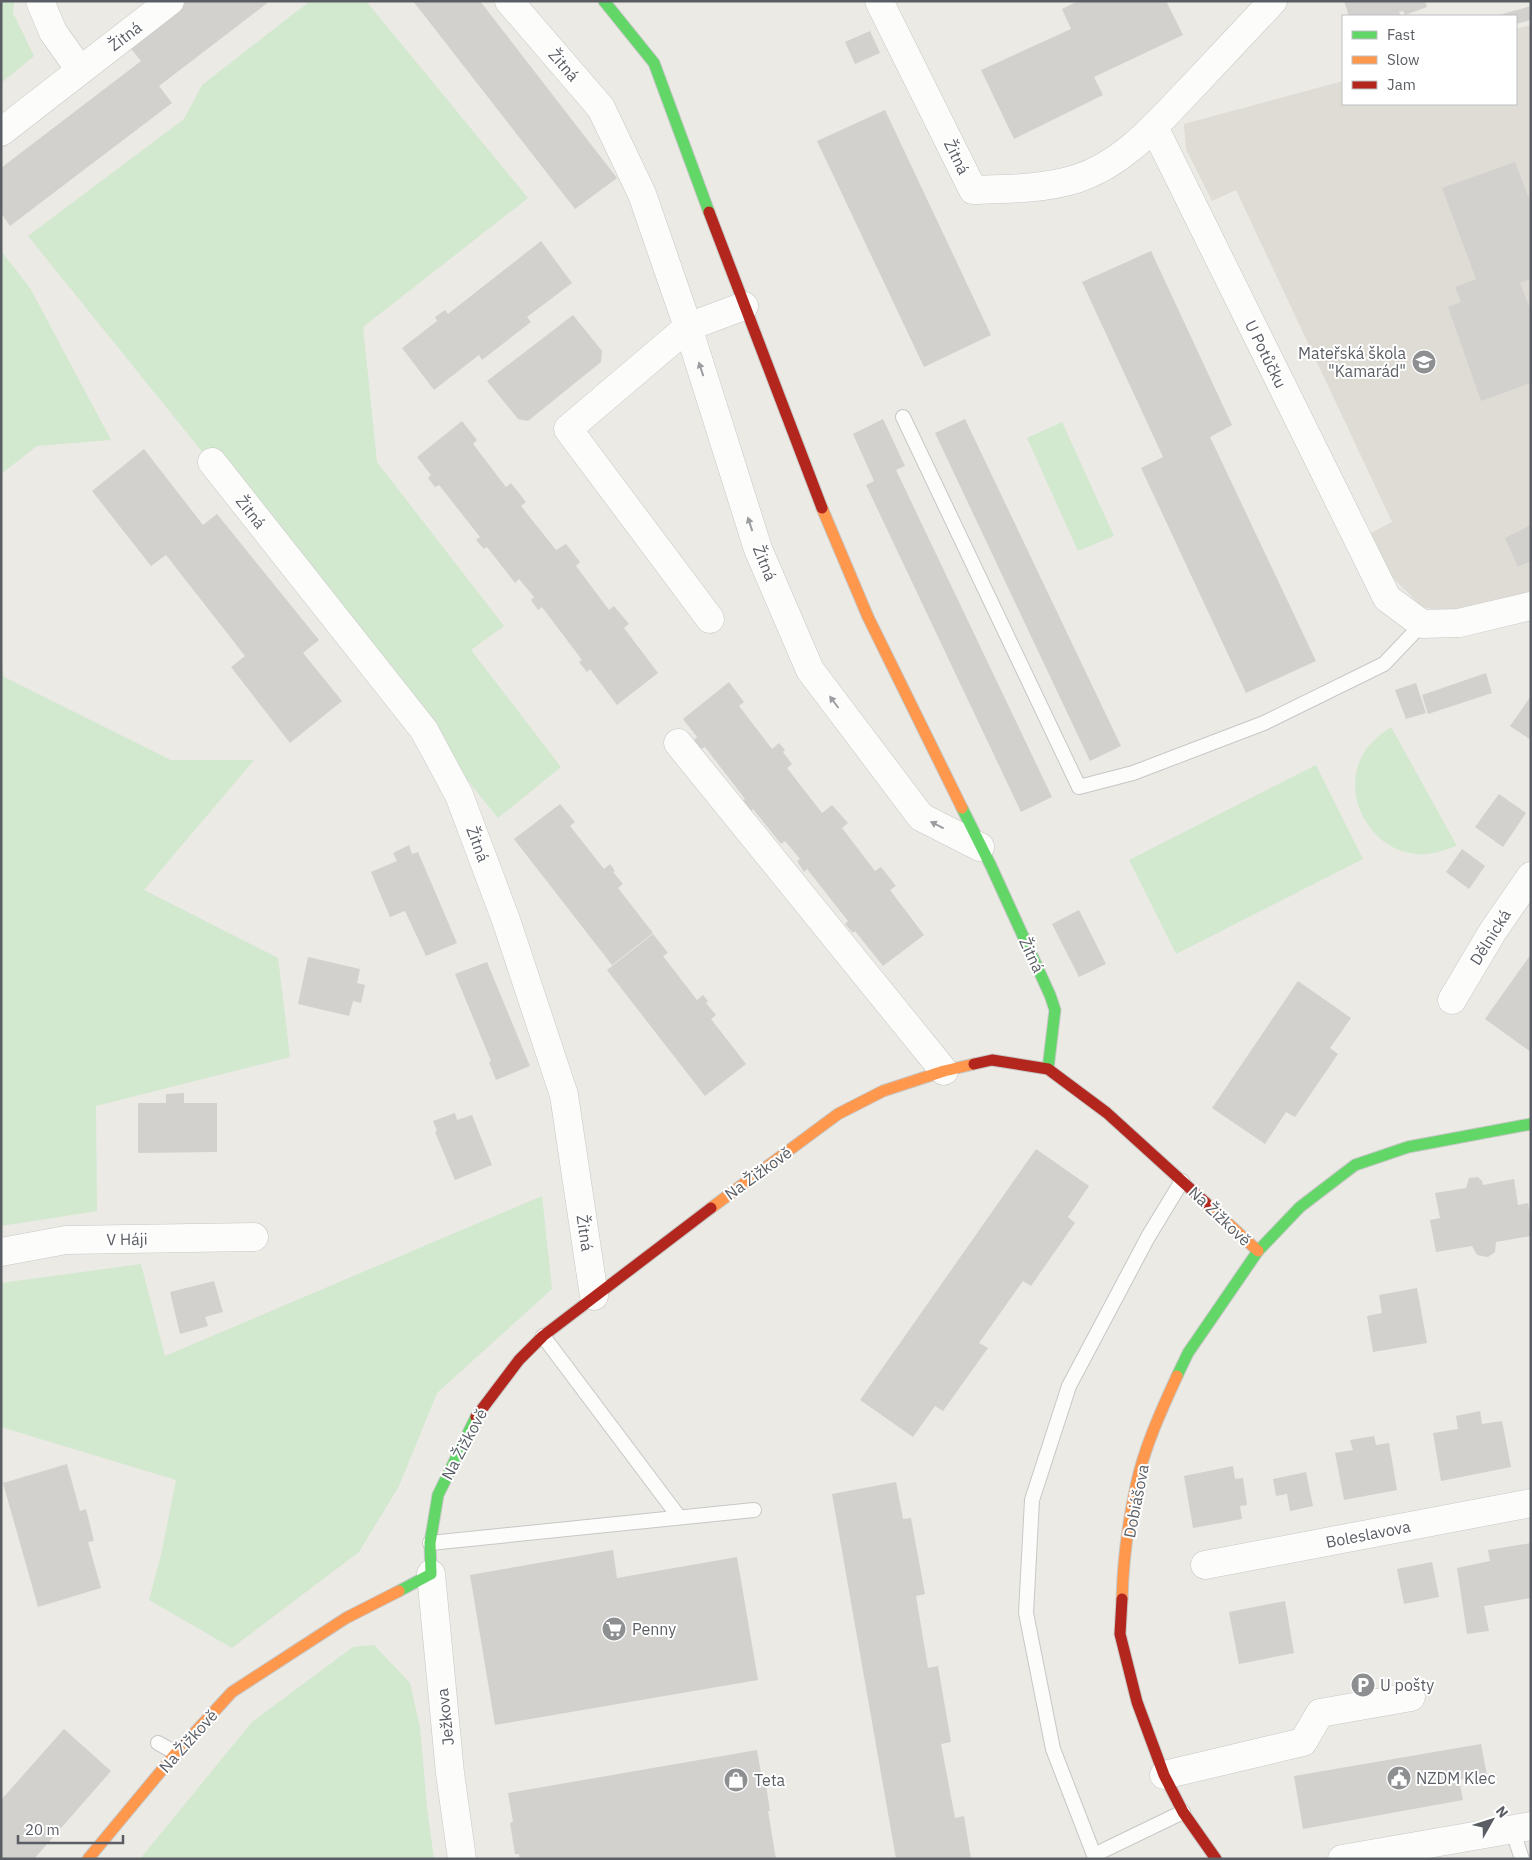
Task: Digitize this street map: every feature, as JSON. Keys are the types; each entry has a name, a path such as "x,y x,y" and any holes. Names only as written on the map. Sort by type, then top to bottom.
{"street":[{"path":"40,1 53,32 80,70"},
{"name":"Žitná","path":"1,132 170,1"},
{"name":"Žitná","path":"510,1 601,108 642,194 688,327 758,549 810,670 920,817 980,847"},
{"name":"Žitná","path":"604,1 654,63 744,306 833,536 868,617 991,866 1050,995 1055,1010 1048,1069"},
{"name":"Žitná","path":"879,1 973,190 1038,187 1076,178 1110,164 1127,152 1154,127"},
{"path":"1154,127 1273,1"},
{"name":"U Potůčku","path":"1154,127 1387,598 1422,624"},
{"path":"710,619 568,429 688,327 744,306"},
{"name":"Žitná","path":"212,462 424,730 459,795 506,920 564,1095 594,1296"},
{"path":"1422,624 1458,624 1531,606"},
{"path":"678,743 944,1071"},
{"name":"Dělnická","path":"1452,1000 1493,931 1531,876"},
{"name":"Na Žižkově","path":"88,1859 176,1753 232,1692 346,1618 430,1574 430,1543 438,1495 479,1412 519,1360 544,1336 594,1296 838,1114 883,1091 944,1071 992,1060 1048,1069 1107,1113 1258,1251 1300,1207 1355,1165 1408,1147 1531,1124"},
{"name":"V Háji","path":"1,1252 66,1240 254,1238"},
{"name":"Dobiášova","path":"1216,1859 1183,1812 1164,1775 1137,1702 1120,1634 1124,1569 1136,1484 1156,1422 1188,1353 1258,1251"},
{"name":"Boleslavova","path":"1205,1564 1531,1503"},
{"name":"Ježkova","path":"430,1574 450,1773 462,1859"},
{"path":"1164,1775 1303,1742 1320,1713 1411,1697"},
{"path":"1342,1859 1521,1828"}],"lane":[{"path":"903,417 1079,787 1133,773 1264,723 1384,664 1422,624"},
{"path":"1182,1181 1148,1237 1069,1386 1032,1500 1026,1613 1053,1749 1094,1855 1183,1812"},
{"path":"544,1336 679,1517"},
{"path":"430,1543 754,1510"},
{"path":"158,1743 176,1753"},
{"path":"1521,1828 1522,1859"}],"shaded area":[{"name":"Mateřská škola \"Kamarád\"","path":"1531,25 1531,592 1478,607 1446,611 1422,607 1386,571 1369,534 1392,522 1236,190 1212,201 1186,149 1184,124 1342,81 1342,105 1517,105 1517,29"}],"green space":[{"path":"1,1 14,1 13,13 34,56 1,83"},
{"path":"310,1 366,1 528,198 363,327 377,462 504,626 471,650 561,767 498,818 28,236 184,119 202,85"},
{"path":"1,251 30,288 111,440 37,446 1,474"},
{"path":"1062,422 1114,536 1078,551 1027,438"},
{"path":"1,662 4,677 171,760 254,760 144,890 278,958 290,1057 96,1106 97,1211 1,1226"},
{"path":"1391,727 1457,846 1426,854 1416,854 1400,850 1374,832 1364,819 1358,804 1355,788 1356,772 1362,756 1368,747"},
{"path":"1316,765 1363,859 1176,954 1129,860"},
{"path":"542,1196 552,1289 437,1393 399,1486 359,1552 232,1648 149,1600 161,1555 176,1480 1,1427 1,1283 141,1264 165,1356"},
{"path":"374,1645 410,1683 420,1727 427,1808 434,1859 140,1859 252,1722 353,1647"}],"building":[{"path":"185,1 270,1 159,86 172,103 10,226 1,213 1,168 141,61 128,45"},
{"path":"413,1 480,1 617,178 575,209"},
{"path":"1078,1 1166,1 1183,35 1094,77 1103,95 1014,139 981,70 1071,29 1062,9"},
{"path":"1344,1 1425,1 1427,7 1405,15 1403,11 1399,12 1400,15 1349,15"},
{"path":"1531,6 1531,20 1517,24 1517,15 1499,15"},
{"path":"870,31 880,53 855,64 845,42"},
{"path":"885,110 991,335 924,367 817,141"},
{"path":"1515,162 1531,204 1531,279 1520,283 1531,311 1531,383 1481,401 1448,307 1461,302 1455,287 1476,279 1442,188"},
{"path":"541,241 572,283 527,317 531,322 482,360 479,355 434,390 402,348 437,321 435,317 445,310 448,314"},
{"path":"1151,251 1232,425 1210,437 1316,661 1246,693 1141,468 1163,457 1082,282"},
{"path":"573,315 602,351 601,362 528,421 518,419 487,381"},
{"path":"883,419 905,466 896,470 1052,797 1021,812 866,485 874,481 853,434"},
{"path":"965,419 1121,746 1090,761 935,433"},
{"path":"462,421 477,440 473,444 506,487 511,483 526,502 521,506 556,550 566,544 580,562 576,566 609,610 614,606 629,624 624,628 658,673 617,705 590,669 587,672 579,662 582,660 542,607 538,610 531,600 534,597 519,579 515,583 487,547 484,549 476,540 480,537 439,485 435,487 428,478 431,475 417,457"},
{"path":"144,449 203,525 217,514 319,640 303,653 342,701 290,743 231,667 245,656 166,555 151,566 92,491"},
{"path":"1531,525 1531,561 1518,567 1505,538"},
{"path":"1486,673 1492,693 1428,714 1422,695"},
{"path":"729,682 744,702 739,706 772,749 779,743 785,750 783,752 792,764 787,768 822,813 832,805 848,823 842,828 875,871 881,867 896,886 890,890 924,935 883,966 855,931 853,933 845,924 848,921 807,869 804,872 797,861 800,859 785,841 781,844 753,809 750,812 742,801 745,799 705,747 701,749 694,740 697,737 683,719"},
{"path":"1416,683 1426,713 1406,719 1395,690"},
{"path":"1531,696 1531,740 1510,726"},
{"path":"1499,794 1526,813 1503,847 1475,827"},
{"path":"560,804 575,822 570,826 604,869 610,864 615,871 613,872 623,884 618,888 653,933 612,965 514,839"},
{"path":"409,845 412,854 418,852 457,943 426,956 405,911 390,917 371,872 397,861 393,853"},
{"path":"1462,849 1485,866 1469,889 1446,872"},
{"path":"1079,910 1106,964 1079,977 1052,924"},
{"path":"653,934 668,953 663,956 697,1000 703,995 708,1001 706,1003 716,1015 711,1019 746,1064 705,1096 607,970"},
{"path":"1531,954 1531,1052 1485,1019"},
{"path":"308,957 360,969 357,983 365,985 361,1003 353,1001 349,1016 298,1004"},
{"path":"487,962 530,1066 496,1080 489,1062 491,1061 455,974"},
{"path":"1298,981 1351,1018 1330,1048 1338,1054 1295,1117 1286,1112 1265,1144 1212,1108"},
{"path":"184,1093 184,1103 217,1103 217,1152 138,1153 138,1103 166,1103 166,1094"},
{"path":"455,1113 457,1120 472,1115 492,1165 455,1180 435,1132 437,1131 433,1121"},
{"path":"1036,1149 1089,1186 1068,1217 1075,1223 1031,1286 1023,1281 979,1343 988,1348 943,1411 935,1406 913,1437 860,1400"},
{"path":"1478,1177 1483,1185 1514,1179 1518,1205 1528,1203 1531,1236 1496,1242 1495,1252 1488,1257 1477,1255 1472,1246 1436,1252 1430,1220 1440,1218 1435,1193 1466,1188 1469,1178"},
{"path":"214,1281 223,1312 205,1317 208,1326 180,1334 170,1292"},
{"path":"1417,1288 1427,1343 1373,1352 1367,1316 1382,1313 1379,1295"},
{"path":"1480,1411 1482,1424 1502,1421 1511,1467 1441,1481 1433,1433 1458,1429 1456,1416"},
{"path":"1374,1436 1376,1445 1389,1443 1397,1490 1344,1500 1335,1453 1353,1450 1350,1440"},
{"path":"67,1464 80,1511 86,1509 94,1541 88,1542 101,1588 38,1607 3,1483"},
{"path":"1233,1466 1235,1479 1243,1478 1247,1505 1240,1506 1242,1519 1193,1528 1184,1476"},
{"path":"1306,1472 1313,1506 1290,1511 1287,1494 1276,1496 1273,1479"},
{"path":"896,1482 903,1519 911,1518 925,1594 916,1596 928,1668 938,1666 951,1742 941,1744 955,1818 964,1816 971,1859 896,1859 832,1494"},
{"path":"1531,1543 1531,1598 1484,1606 1489,1631 1467,1634 1457,1568 1490,1561 1488,1550"},
{"name":"Penny","path":"613,1550 617,1578 737,1557 758,1680 495,1725 470,1575"},
{"path":"1432,1562 1439,1597 1404,1604 1397,1569"},
{"path":"1285,1601 1294,1653 1239,1664 1229,1612"},
{"path":"64,1729 111,1771 34,1859 1,1859 1,1800"},
{"path":"1481,1744 1487,1775 1459,1780 1463,1800 1303,1829 1294,1776"},
{"path":"757,1750 762,1779 765,1779 776,1859 520,1859 519,1854 515,1854 510,1823 513,1822 508,1793"}],"traffic: fast":[{"path":"604,1 654,63 709,212"},
{"path":"962,808 991,866 1050,995 1055,1010 1048,1069"},
{"path":"1177,1376 1188,1353 1258,1251 1300,1207 1355,1165 1408,1147 1531,1124"},
{"path":"399,1591 431,1574 430,1543 438,1495 476,1417"}],"traffic: slow":[{"path":"822,508 868,617 962,808"},
{"path":"711,1208 838,1114 883,1091 944,1071 974,1064"},
{"path":"1206,1203 1258,1251"},
{"path":"1122,1599 1128,1528 1139,1472 1154,1430 1177,1376"},
{"path":"88,1859 176,1753 232,1692 346,1618 399,1591"}],"traffic: jam":[{"path":"709,212 822,508"},
{"path":"974,1064 992,1060 1048,1069 1107,1113 1206,1203"},
{"path":"476,1417 519,1360 543,1336 711,1208"},
{"path":"1122,1599 1120,1634 1137,1702 1164,1775 1183,1812 1216,1859"}],"place":[{"name":"Mateřská škola \"Kamarád\"","path":"1424,362"},
{"name":"Penny","path":"614,1629"},
{"name":"U pošty","path":"1363,1685"},
{"name":"NZDM Klec","path":"1399,1778"},
{"name":"Teta","path":"736,1780"}]}
